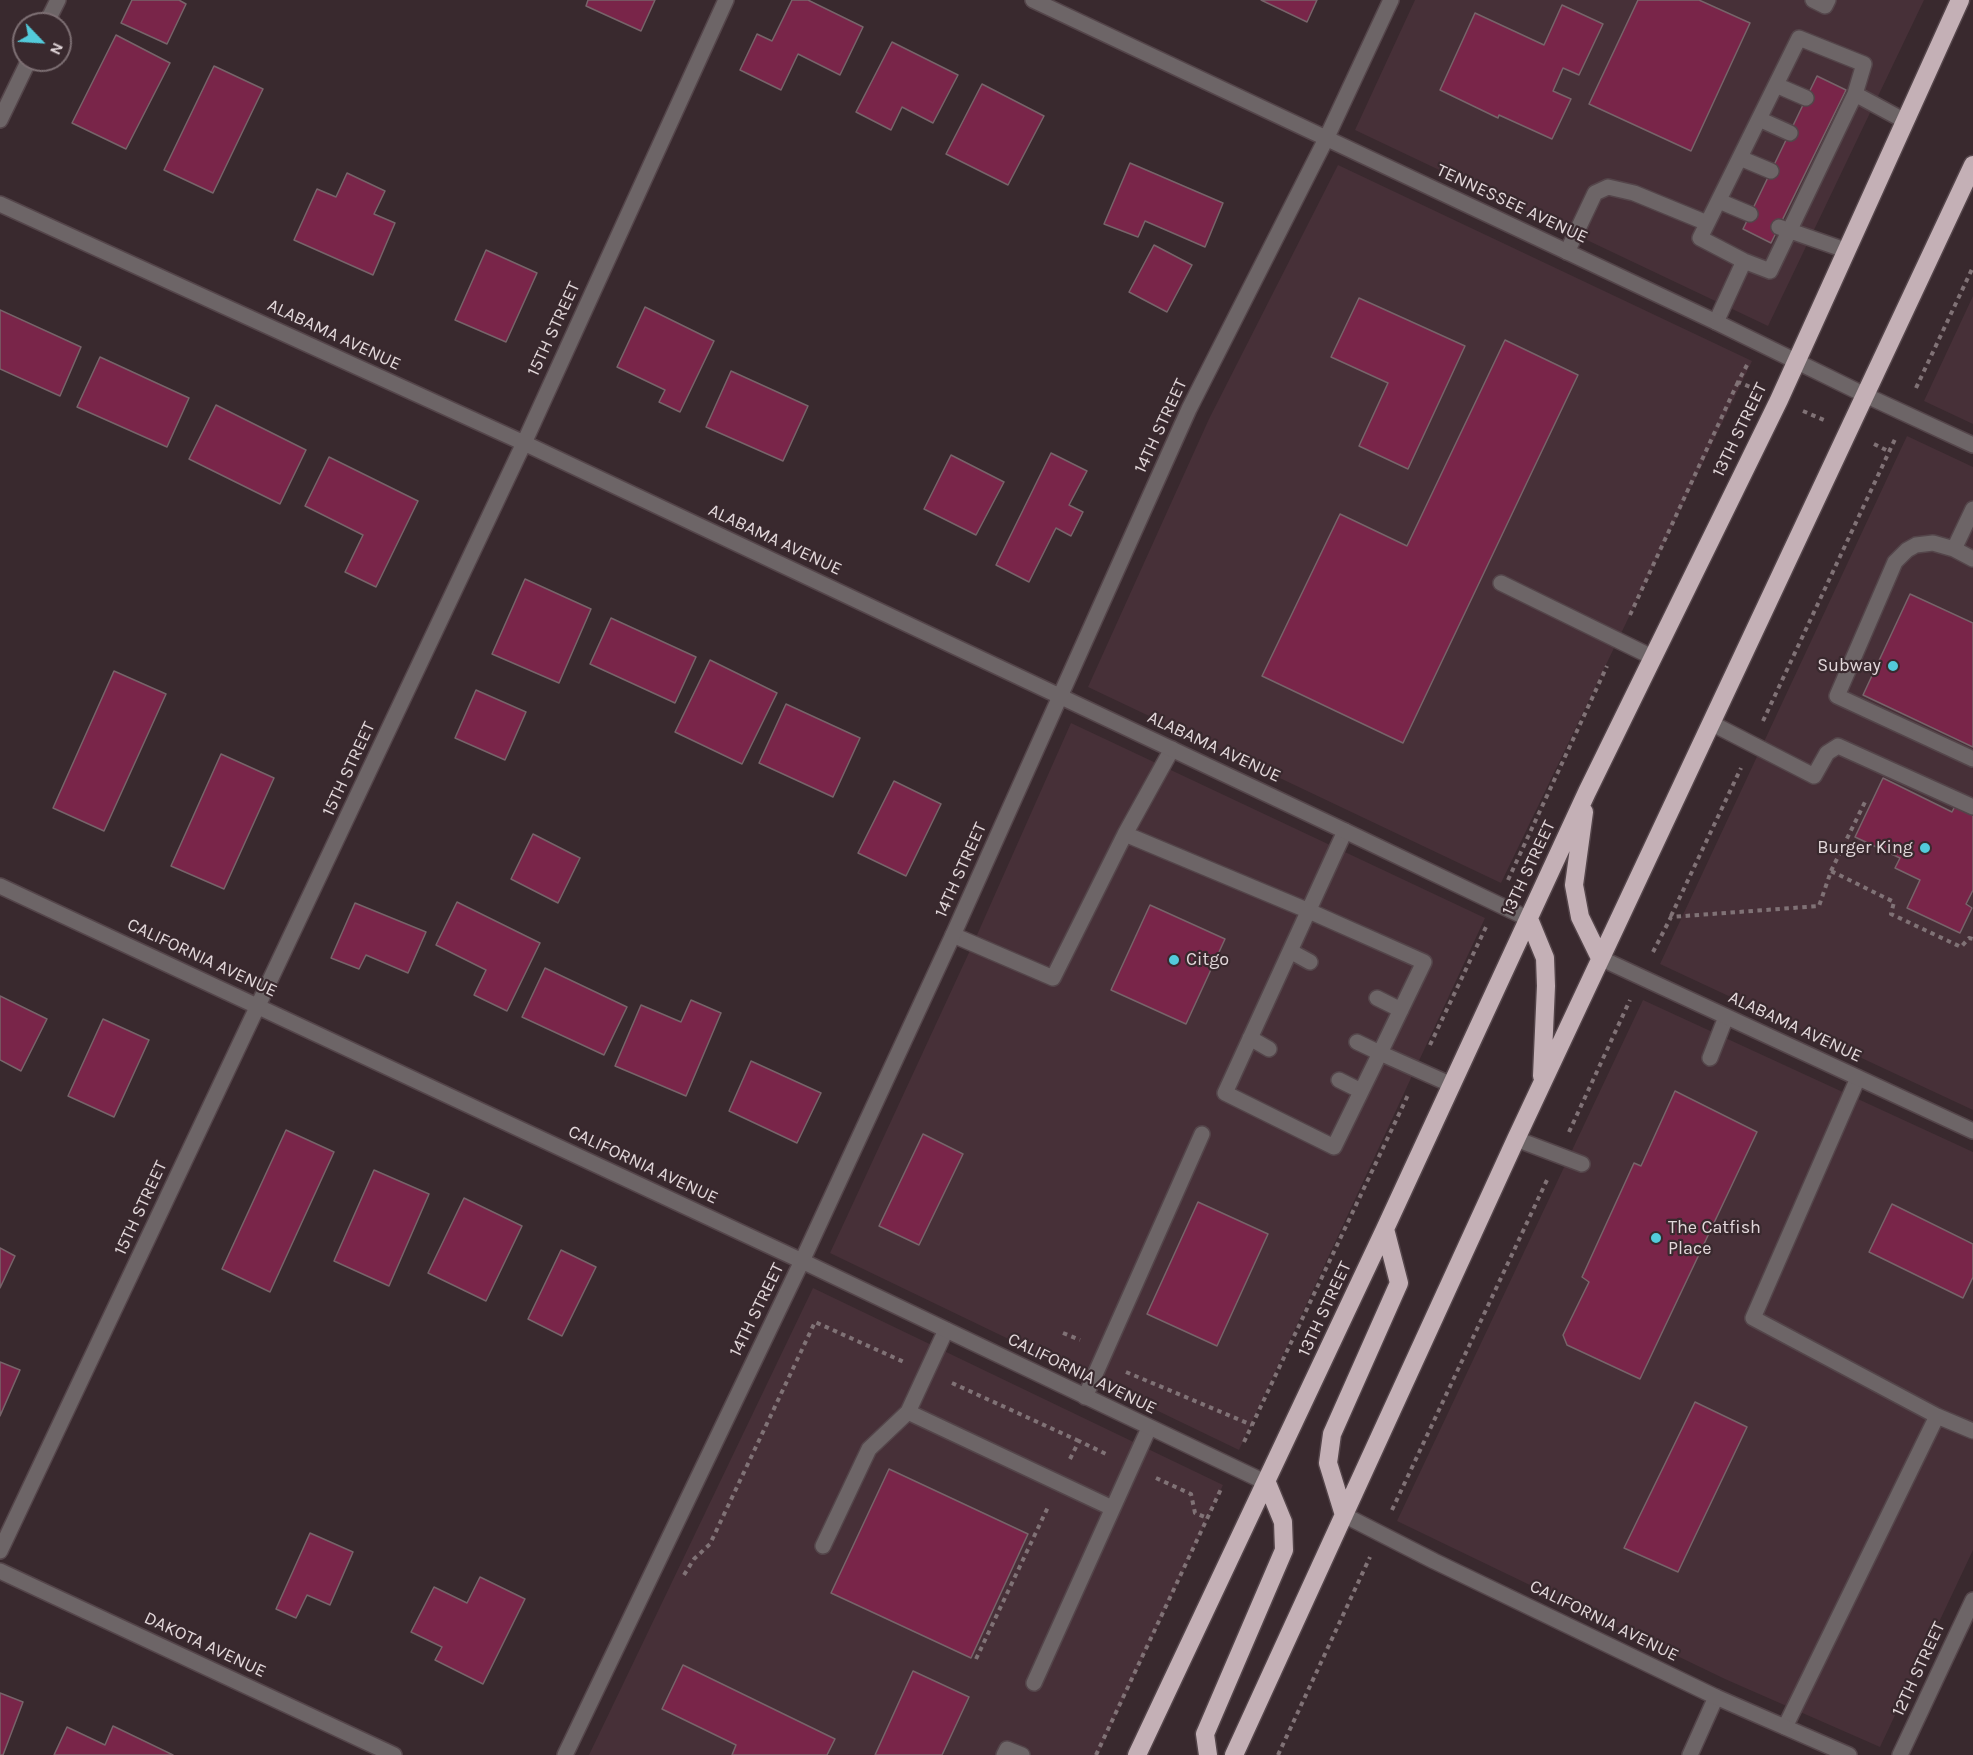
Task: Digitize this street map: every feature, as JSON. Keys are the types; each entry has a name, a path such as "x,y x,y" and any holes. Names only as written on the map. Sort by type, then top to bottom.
{"highway":[{"name":"13TH STREET","path":"1137,1755 1267,1483 1587,792 1796,361 1960,0"},
{"path":"1234,1755 1600,958 1973,165"},
{"path":"1587,792 1574,885 1580,917 1600,958"},
{"path":"1529,919 1545,958 1542,1084"},
{"path":"1344,1515 1328,1463 1332,1434 1399,1282 1385,1230"},
{"path":"1208,1755 1205,1734 1284,1550 1283,1522 1267,1483"}],"street":[{"name":"15TH STREET","path":"0,1551 524,443 726,0"},
{"name":"TENNESSEE AVENUE","path":"1034,0 1973,445"},
{"name":"14TH STREET","path":"565,1755 802,1261 953,935 1189,410 1326,139 1391,0"},
{"path":"1799,38 1864,64 1855,94 1841,112 1784,229 1770,271 1744,261 1700,238 1799,38"},
{"path":"0,120 23,72"},
{"path":"1776,86 1806,99"},
{"path":"1855,94 1905,121"},
{"path":"1759,119 1790,133"},
{"path":"1740,158 1771,171"},
{"path":"1567,252 1595,193 1608,187 1634,193 1707,223"},
{"path":"1719,201 1750,214"},
{"name":"ALABAMA AVENUE","path":"0,204 524,443 1529,919"},
{"path":"1784,229 1845,250"},
{"path":"1716,322 1744,261"},
{"path":"1954,549 1973,509"},
{"path":"1973,559 1954,549 1933,543 1916,545 1895,562 1838,696 1973,759"},
{"path":"1501,584 1652,657"},
{"path":"1711,723 1814,776 1827,753 1838,746 1973,807"},
{"path":"953,935 1053,978 1125,834 1172,749"},
{"path":"1125,834 1309,911 1424,962 1334,1146 1224,1093 1309,911 1345,831"},
{"name":"CALIFORNIA AVENUE","path":"0,886 802,1261 1267,1483"},
{"path":"1290,951 1310,962"},
{"name":"ALABAMA AVENUE","path":"1600,958 1973,1131"},
{"path":"1377,998 1401,1010"},
{"path":"1710,1058 1726,1017"},
{"path":"1250,1038 1269,1049"},
{"path":"1357,1042 1452,1085"},
{"path":"1858,1078 1753,1318 1937,1416 1973,1431"},
{"path":"1339,1080 1361,1091"},
{"path":"1085,1397 1202,1134"},
{"path":"1516,1139 1582,1164"},
{"path":"822,1546 869,1449 908,1412 946,1330"},
{"path":"908,1412 1112,1508"},
{"path":"1785,1727 1937,1416"},
{"path":"1034,1683 1149,1428"},
{"name":"CALIFORNIA AVENUE","path":"1344,1515 1716,1697 1849,1755"},
{"name":"DAKOTA AVENUE","path":"0,1571 394,1755"},
{"name":"12TH STREET","path":"1900,1755 1973,1600"},
{"path":"1690,1755 1716,1697"},
{"path":"1004,1755 1007,1749 1022,1755"}],"path":[{"path":"1278,1755 1640,977 1671,917 1890,452 1905,414 1973,267"},
{"path":"1671,917 1818,906 1831,871 1865,802"},
{"path":"1831,871 1894,902 1891,914 1961,947 1969,938 1973,939"},
{"path":"679,1581 694,1559 710,1544 815,1322 1079,1441"},
{"path":"1064,1333 1087,1344 1125,1371 1252,1425"}],"shaded area":[{"path":"1415,0 1924,0 1768,326 1355,130"},
{"path":"1338,165 1752,361 1501,883 1088,687 1209,419"},
{"path":"1973,296 1973,424 1924,401"},
{"path":"1907,436 1973,467 1973,1110 1660,964"},
{"path":"1071,723 1485,918 1239,1450 830,1253 973,944"},
{"path":"1643,1000 1973,1152 1973,1550 1880,1747 1725,1679 1397,1521"},
{"path":"813,1288 1223,1485 1098,1755 589,1755"}],"building":[{"path":"132,0 179,0 186,4 167,44 121,23"},
{"path":"588,0 655,0 641,31 586,6"},
{"path":"792,0 808,0 863,27 840,75 798,54 781,90 740,70 757,34 772,41"},
{"path":"1261,0 1317,0 1307,22"},
{"path":"1638,0 1699,0 1750,23 1691,151 1589,104"},
{"path":"1562,5 1603,24 1579,75 1563,68 1553,91 1571,99 1552,139 1499,115 1498,118 1440,90 1475,13 1544,45"},
{"path":"116,35 170,63 126,149 72,123"},
{"path":"892,42 958,75 933,123 902,107 891,130 856,112"},
{"path":"214,66 263,89 213,193 164,170"},
{"path":"1817,76 1846,90 1771,243 1743,229"},
{"path":"982,84 1044,116 1008,185 946,154"},
{"path":"1130,163 1223,203 1205,247 1145,221 1138,237 1104,224"},
{"path":"347,173 385,191 374,214 395,223 373,275 294,240 317,189 336,197"},
{"path":"1154,245 1192,265 1167,312 1129,292"},
{"path":"486,250 537,273 506,342 455,320"},
{"path":"1359,298 1465,346 1408,469 1359,446 1388,383 1331,357"},
{"path":"645,307 714,341 680,412 659,402 665,390 617,367"},
{"path":"0,310 81,347 60,396 0,369"},
{"path":"1505,340 1578,375 1403,743 1262,676 1340,514 1407,546"},
{"path":"100,357 189,398 167,447 77,407"},
{"path":"731,371 808,406 783,461 706,427"},
{"path":"216,405 306,450 280,504 189,459"},
{"path":"1051,453 1087,471 1069,505 1083,512 1071,536 1056,528 1029,582 996,565"},
{"path":"951,455 1004,482 976,535 924,509"},
{"path":"329,457 418,501 376,587 345,572 363,535 305,506"},
{"path":"525,579 591,609 559,683 492,654"},
{"path":"1910,594 1973,623 1973,747 1863,695"},
{"path":"611,618 696,657 675,703 590,664"},
{"path":"710,660 777,693 742,764 675,732"},
{"path":"114,671 166,694 104,831 53,808"},
{"path":"476,690 526,712 505,760 455,738"},
{"path":"786,704 860,738 833,797 759,763"},
{"path":"221,754 274,778 224,889 171,866"},
{"name":"Burger King","path":"1883,778 1952,812 1956,804 1973,812 1973,890 1966,904 1972,908 1960,933 1907,908 1920,880 1895,868 1900,858 1855,837"},
{"path":"894,781 941,804 906,876 858,853"},
{"path":"533,834 580,858 558,903 511,879"},
{"path":"457,902 540,943 507,1011 474,995 486,970 436,945"},
{"path":"355,903 426,932 408,973 366,955 359,969 331,958"},
{"path":"1150,905 1225,939 1186,1024 1111,990"},
{"path":"545,968 627,1007 604,1055 522,1017"},
{"path":"0,996 47,1019 21,1071 0,1060"},
{"path":"691,1000 721,1013 686,1096 615,1066 641,1005 681,1022"},
{"path":"103,1019 149,1040 114,1117 68,1096"},
{"path":"751,1061 821,1093 797,1143 729,1111"},
{"path":"1675,1091 1757,1132 1640,1379 1567,1345 1563,1335 1589,1282 1582,1277 1634,1163 1641,1166"},
{"path":"286,1130 334,1152 270,1292 222,1269"},
{"path":"923,1134 963,1154 919,1245 879,1226"},
{"path":"374,1170 429,1194 389,1286 334,1261"},
{"path":"464,1198 522,1226 486,1301 428,1273"},
{"path":"1198,1202 1268,1234 1217,1346 1147,1314"},
{"path":"1892,1204 1973,1244 1973,1277 1963,1298 1869,1252"},
{"path":"0,1248 15,1256 0,1288"},
{"path":"561,1250 596,1267 562,1336 528,1319"},
{"path":"0,1362 20,1370 0,1416"},
{"path":"1695,1402 1747,1427 1678,1572 1624,1548"},
{"path":"889,1469 1028,1534 971,1658 831,1593"},
{"path":"310,1533 353,1552 330,1605 307,1595 296,1618 276,1609"},
{"path":"480,1577 525,1599 483,1684 435,1660 442,1647 411,1632 434,1587 467,1603"},
{"path":"683,1665 835,1739 827,1755 732,1755 736,1745 662,1709"},
{"path":"913,1671 969,1697 942,1755 875,1755"},
{"path":"0,1693 23,1702 3,1755 0,1755"},
{"path":"113,1726 173,1755 54,1755 67,1727 105,1745"}],"place":[{"name":"Subway","path":"1893,666"},
{"name":"Burger King","path":"1925,848"},
{"name":"Citgo","path":"1174,960"},
{"name":"The Catfish Place","path":"1656,1238"}]}
